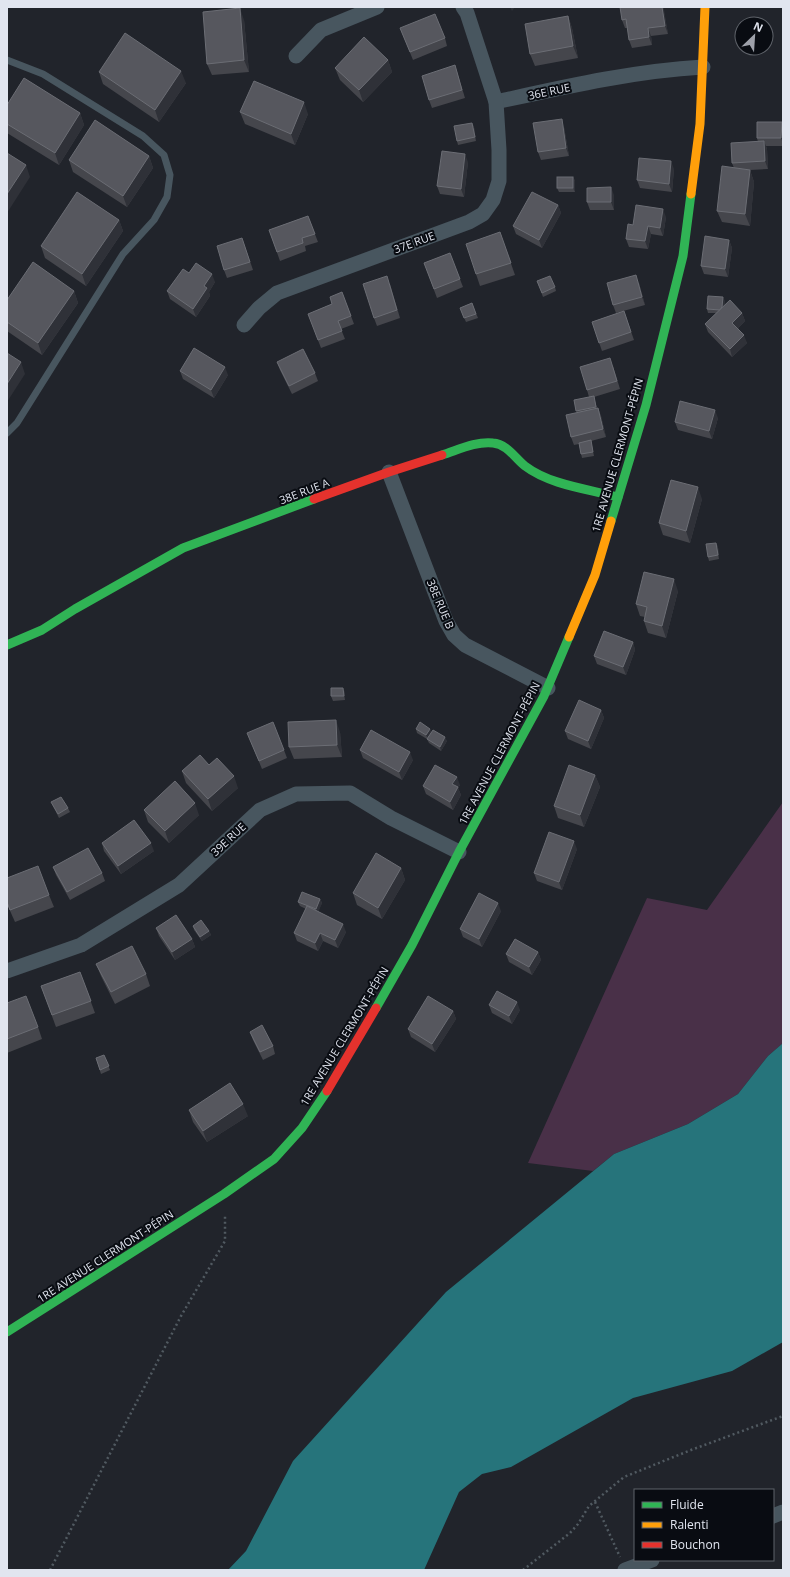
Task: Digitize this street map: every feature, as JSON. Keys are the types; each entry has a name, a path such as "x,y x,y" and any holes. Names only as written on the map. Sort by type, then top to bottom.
{"street":[{"path":"296,56 320,30 376,7"},
{"path":"463,7 467,13 496,102"},
{"name":"1RE AVENUE CLERMONT-PÉPIN","path":"7,1332 224,1194 274,1159 302,1128 327,1091 412,945 459,852 548,688 595,575 646,405 683,256 700,124 705,7"},
{"name":"36E RUE","path":"496,102 632,74 663,69 703,67"},
{"name":"37E RUE","path":"244,324 259,308 277,293 469,222 483,214 494,200 498,181 496,102"},
{"name":"38E RUE A","path":"7,645 42,630 75,609 183,548 389,472 478,444 494,444 510,451 525,466 548,480 618,497"},
{"name":"38E RUE B","path":"389,472 446,621 454,635 465,645 548,688"},
{"name":"39E RUE","path":"7,971 81,945 172,889 260,810 296,794 350,793 391,818 459,852"},
{"path":"625,1570 649,1561"}],"lane":[{"path":"7,60 43,74 143,136 164,155 170,175 167,197 154,220 123,254 17,423 7,433"}],"path":[{"path":"50,1570 181,1316 225,1241 224,1194"},
{"path":"522,1570 570,1532 578,1524 589,1506 624,1477 691,1450 783,1416"},
{"path":"595,1502 625,1570"}],"shaded area":[{"path":"783,802 783,1043 768,1056 738,1094 688,1124 614,1154 593,1171 528,1163 647,898 707,910"}],"water":[{"path":"783,1043 783,1342 732,1371 633,1398 511,1467 482,1474 459,1492 424,1570 228,1570 246,1551 293,1461 446,1292 614,1154 688,1124 738,1094 768,1056"}],"building":[{"path":"620,7 662,7 665,26 648,28 649,37 629,40 626,19 622,20"},
{"path":"240,8 244,60 207,64 203,12"},
{"path":"435,14 445,38 410,52 400,28"},
{"path":"568,16 573,46 530,54 525,24"},
{"path":"125,33 181,71 155,110 99,72"},
{"path":"364,37 388,60 359,90 335,68"},
{"path":"455,65 462,90 429,100 422,76"},
{"path":"24,78 80,113 55,153 7,124 7,105"},
{"path":"254,81 304,102 291,134 240,112"},
{"path":"562,119 566,148 538,152 533,123"},
{"path":"95,120 149,156 123,196 69,160"},
{"path":"757,122 782,122 781,138 757,138"},
{"path":"472,123 475,137 457,141 454,126"},
{"path":"764,141 765,161 732,163 731,143"},
{"path":"442,151 465,154 461,189 437,186"},
{"path":"7,153 26,165 7,194"},
{"path":"639,158 671,161 669,184 637,180"},
{"path":"722,166 750,170 745,214 717,211"},
{"path":"557,177 573,177 573,188 557,188"},
{"path":"611,187 611,202 587,202 587,188"},
{"path":"77,192 119,220 82,274 41,246"},
{"path":"532,192 558,205 539,240 513,226"},
{"path":"636,205 663,209 660,228 648,226 645,241 626,239 628,224 633,225"},
{"path":"308,216 315,234 302,238 303,243 277,252 269,230"},
{"path":"500,232 511,263 476,274 466,244"},
{"path":"705,236 729,240 725,269 701,266"},
{"path":"242,238 250,262 224,270 217,246"},
{"path":"450,253 460,279 434,289 424,263"},
{"path":"33,262 74,291 38,343 7,322 7,300"},
{"path":"196,263 212,274 204,286 207,288 193,309 167,291 183,269 189,273"},
{"path":"636,275 642,297 613,305 607,283"},
{"path":"387,276 397,310 374,318 363,284"},
{"path":"550,276 555,287 542,293 537,281"},
{"path":"342,292 351,316 338,321 342,331 318,340 308,314 332,304 330,297"},
{"path":"708,296 723,297 722,307 720,310 707,309"},
{"path":"730,300 742,313 732,323 744,335 730,349 705,324"},
{"path":"472,303 476,314 464,318 460,308"},
{"path":"624,311 631,332 599,343 592,322"},
{"path":"194,348 225,367 211,390 180,371"},
{"path":"303,349 315,373 289,386 277,362"},
{"path":"7,353 21,362 7,384"},
{"path":"610,358 617,381 587,390 580,367"},
{"path":"594,396 596,407 576,411 574,400"},
{"path":"680,401 715,410 709,431 675,422"},
{"path":"598,408 603,429 571,437 566,415"},
{"path":"591,440 593,452 581,454 579,443"},
{"path":"671,480 698,487 686,531 659,523"},
{"path":"716,543 718,555 708,557 706,544"},
{"path":"644,572 674,579 662,626 644,621 647,607 636,604"},
{"path":"604,631 633,642 623,667 594,656"},
{"path":"331,688 343,688 344,696 331,696"},
{"path":"579,700 601,710 588,741 565,731"},
{"path":"336,720 337,745 289,747 288,722"},
{"path":"273,722 284,750 259,761 247,733"},
{"path":"420,722 430,729 426,735 416,729"},
{"path":"371,730 410,752 399,772 360,750"},
{"path":"433,730 445,737 440,747 427,739"},
{"path":"200,755 209,765 217,758 234,776 208,799 182,771"},
{"path":"435,765 457,777 452,784 458,787 450,802 423,786"},
{"path":"569,765 595,775 580,815 554,806"},
{"path":"175,781 195,803 165,831 144,810"},
{"path":"61,797 68,808 58,814 51,802"},
{"path":"134,820 151,843 118,866 102,843"},
{"path":"549,832 574,841 559,882 534,873"},
{"path":"88,848 102,873 67,892 53,867"},
{"path":"376,853 401,868 378,908 353,893"},
{"path":"38,866 49,895 10,910 7,902 7,878"},
{"path":"302,892 320,899 316,909 298,902"},
{"path":"479,893 498,903 479,939 460,929"},
{"path":"307,906 343,924 335,940 320,933 315,943 294,933"},
{"path":"176,915 192,939 172,952 156,928"},
{"path":"201,920 209,931 200,937 193,926"},
{"path":"515,939 538,952 529,967 506,954"},
{"path":"132,946 146,974 111,992 96,964"},
{"path":"80,972 91,1001 52,1015 41,986"},
{"path":"497,991 517,1002 509,1016 489,1005"},
{"path":"26,996 38,1027 7,1039 7,1003"},
{"path":"428,996 453,1011 432,1044 408,1029"},
{"path":"262,1025 273,1046 260,1052 250,1032"},
{"path":"104,1055 109,1066 100,1070 96,1058"},
{"path":"230,1083 243,1104 203,1131 189,1110"}],"traffic: fast":[{"path":"611,521 646,405 683,256 691,194"},
{"path":"442,455 480,443 498,444 507,449 525,466 546,478 570,486 618,497"},
{"path":"7,645 42,630 75,609 183,548 314,499"},
{"path":"376,1008 412,945 459,852 544,696 569,637"},
{"path":"7,1332 224,1194 274,1159 302,1128 327,1091"}],"traffic: slow":[{"path":"691,194 700,124 705,7"},
{"path":"569,637 595,575 611,521"}],"traffic: jam":[{"path":"314,499 442,455"},
{"path":"327,1091 376,1008"}]}
